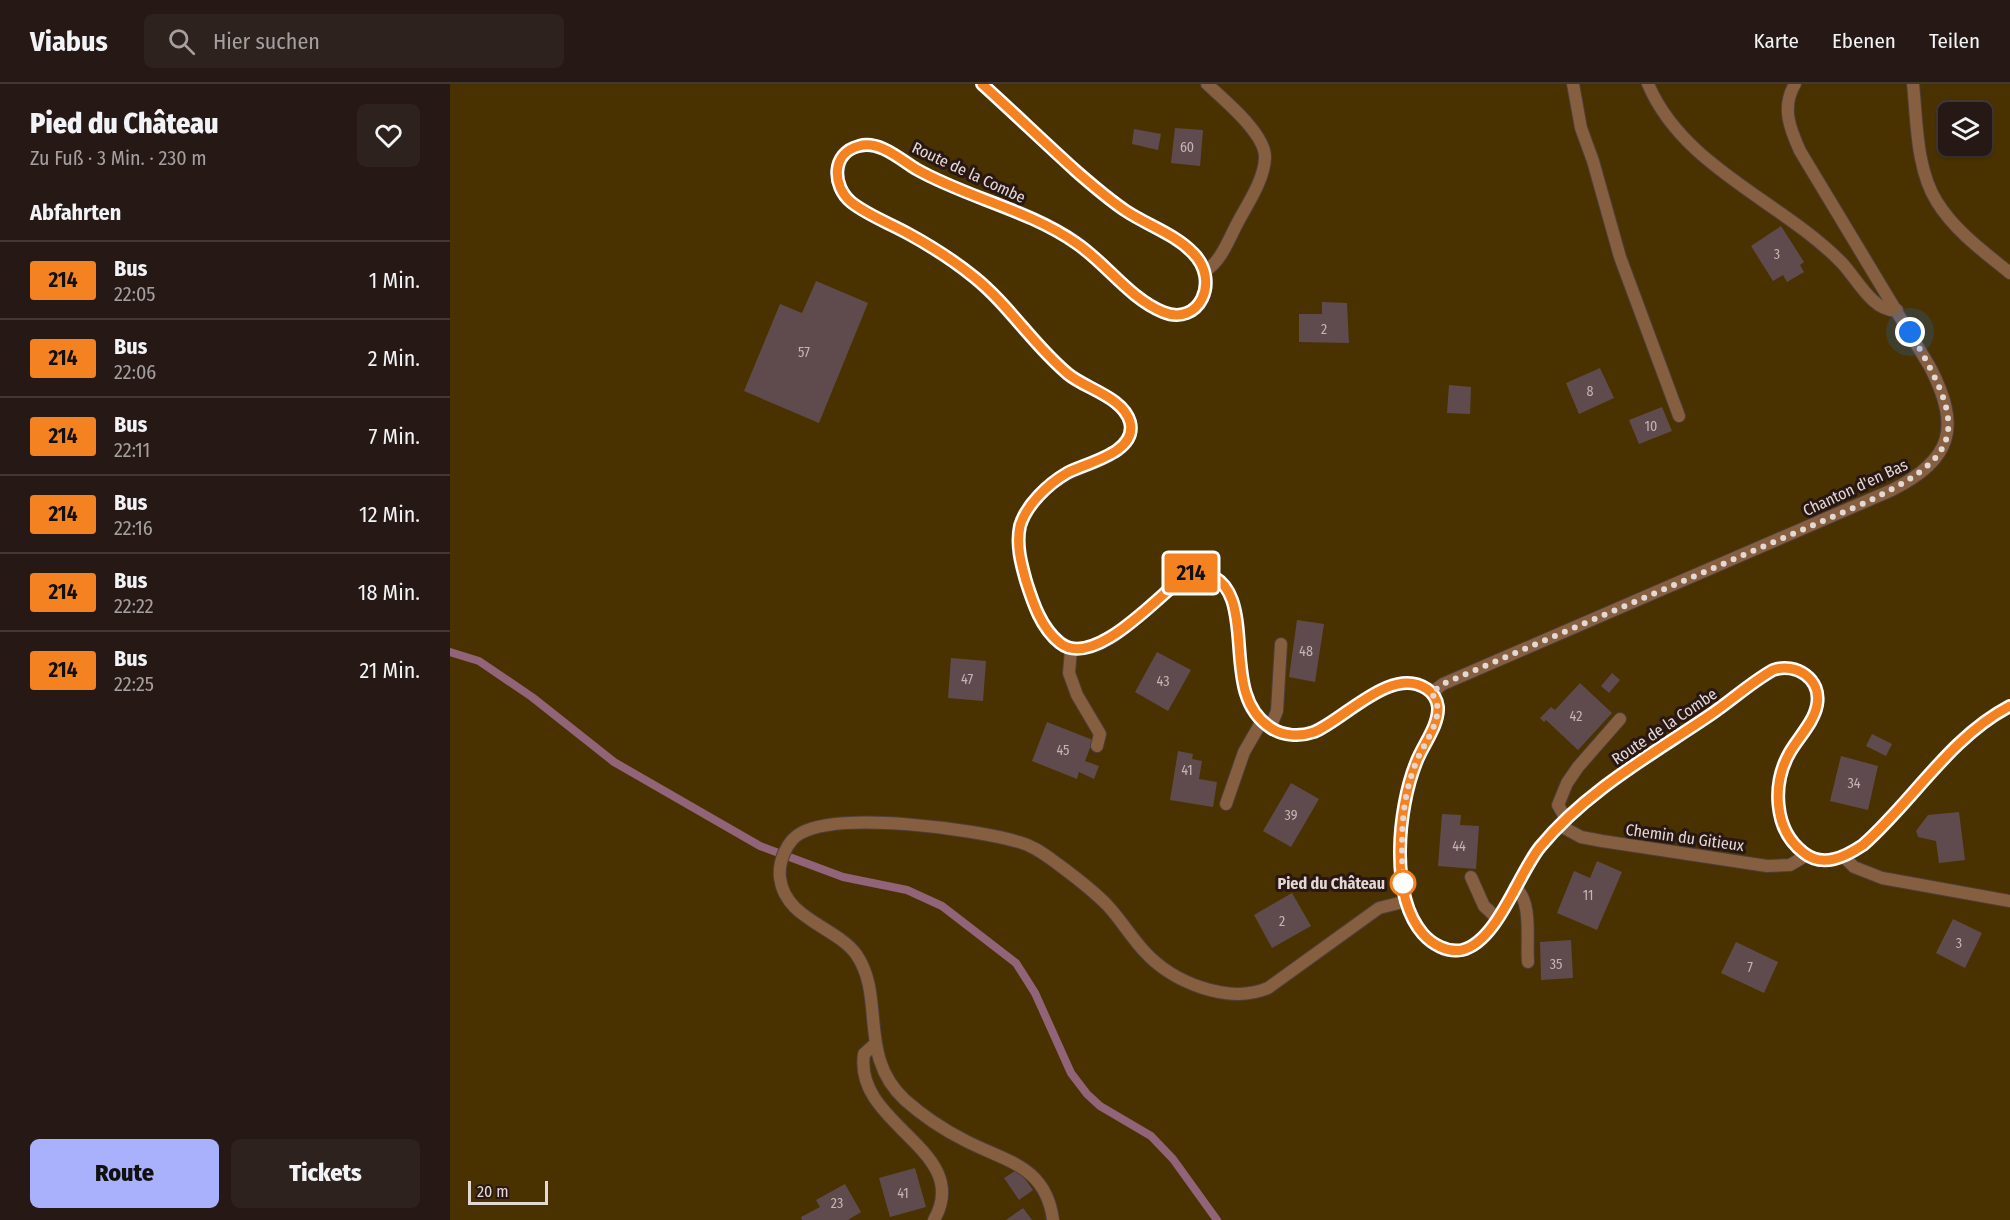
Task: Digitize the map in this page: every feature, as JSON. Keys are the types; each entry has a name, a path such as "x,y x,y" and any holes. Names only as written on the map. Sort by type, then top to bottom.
{"street":[{"path":"982,84 1101,193 1189,249 1206,271 1219,259 1248,202 1263,172 1265,155 1258,136 1207,84"},
{"path":"1573,84 1581,128 1593,161 1620,257 1679,416"},
{"path":"1648,84 1664,114 1689,142 1750,192 1812,236 1849,271 1880,306 1888,311 1897,310"},
{"name":"Chanton d'en Bas","path":"1431,693 1443,684 1858,506 1923,472 1932,464 1944,444 1948,410 1938,382 1794,138 1787,112 1787,101 1795,84"},
{"path":"1913,84 1924,169 1936,202 1966,237 2010,273"},
{"name":"Route de la Combe","path":"1071,649 1063,645 1048,630 1032,600 1019,550 1020,528 1034,502 1050,485 1066,474 1112,454 1124,444 1130,434 1130,421 1117,405 1080,383 1061,368 1000,301 973,277 943,254 852,203 838,185 837,166 844,154 854,147 867,145 883,149 934,178 1060,233 1080,245 1138,296 1164,313 1184,314 1195,306 1206,289 1206,271"},
{"path":"1097,747 1100,734 1077,695 1069,673 1071,649 1087,649 1102,642 1185,576 1195,572 1206,573 1223,584 1231,598 1246,690 1252,706 1266,724 1293,735 1312,732 1375,694 1397,684 1415,684 1431,693"},
{"path":"1226,804 1244,752 1277,711 1281,644"},
{"name":"Route de la Combe","path":"1431,693 1436,700 1437,712 1413,770 1401,824 1401,866 1407,902 1415,922 1424,935 1439,947 1453,951 1475,944 1488,932 1538,849 1562,822 1604,787 1766,674 1780,668 1792,667 1803,673 1813,683 1817,693 1817,705 1783,765 1778,802 1785,828 1793,842 1807,855"},
{"path":"1807,855 1822,860 1844,857 1869,839 1970,735 2010,706"},
{"path":"1562,822 1558,805 1567,783 1620,719"},
{"name":"Chemin du Gitieux","path":"1562,822 1581,837 1602,842 1767,866 1790,865 1807,855"},
{"path":"1053,1220 1051,1206 1040,1182 1014,1162 950,1132 903,1098 883,1070 875,1044 867,981 856,955 849,946 803,915 781,886 780,868 789,845 798,834 827,825 902,823 953,829 1020,842 1042,853 1086,885 1110,907 1142,950 1161,966 1197,985 1229,994 1257,993 1268,988 1379,908 1407,902"},
{"path":"1844,857 1854,867 1882,878 2010,901"},
{"path":"1471,877 1484,906 1497,918"},
{"path":"1515,887 1522,893 1525,904 1527,962"},
{"path":"875,1044 864,1054 865,1081 877,1104 921,1148 936,1168 942,1185 939,1211 934,1220"}],"shaded area":[{"path":"450,84 2010,84 2010,1220 450,1220"}],"building":[{"path":"1175,128 1203,130 1200,166 1171,163"},
{"path":"1134,129 1161,134 1158,150 1132,144"},
{"path":"1781,226 1804,262 1800,265 1804,272 1787,282 1783,275 1773,281 1751,246"},
{"path":"816,281 868,303 819,423 744,391 780,304 802,313"},
{"path":"1322,302 1347,303 1349,343 1299,342 1299,314 1322,314"},
{"path":"1600,368 1614,398 1579,414 1566,383"},
{"path":"1449,385 1471,387 1470,414 1447,413"},
{"path":"1662,407 1672,431 1639,444 1629,420"},
{"path":"1297,620 1324,624 1315,682 1289,677"},
{"path":"1157,652 1191,670 1168,711 1135,692"},
{"path":"951,658 986,661 983,701 948,698"},
{"path":"1612,673 1620,680 1609,693 1601,686"},
{"path":"1580,683 1612,713 1578,750 1546,720 1544,722 1540,718 1551,707 1555,710"},
{"path":"1047,722 1093,740 1085,761 1099,766 1094,779 1079,772 1077,779 1032,761"},
{"path":"1872,734 1892,744 1886,756 1866,746"},
{"path":"1178,751 1193,754 1192,759 1202,761 1199,779 1217,782 1213,807 1170,800"},
{"path":"1841,756 1878,766 1868,810 1830,801"},
{"path":"1291,783 1319,799 1291,847 1263,831"},
{"path":"1959,812 1965,860 1939,863 1936,841 1918,837 1916,831 1928,815"},
{"path":"1442,814 1461,815 1460,825 1479,826 1476,869 1438,866"},
{"path":"1597,861 1622,872 1597,930 1557,913 1574,871 1590,878"},
{"path":"1292,893 1311,926 1272,948 1254,915"},
{"path":"1953,919 1982,933 1965,968 1936,953"},
{"path":"1571,940 1573,978 1541,980 1540,942"},
{"path":"1736,942 1778,962 1764,993 1721,973"},
{"path":"915,1168 926,1207 890,1217 879,1178"},
{"path":"1018,1169 1033,1190 1019,1200 1004,1178"},
{"path":"845,1184 861,1212 848,1220 802,1220 801,1217 820,1207 816,1200"},
{"path":"1023,1208 1032,1220 1006,1220"}],"waterway":[{"path":"450,652 479,661 532,697 614,762 760,846 843,877 907,890 942,906 1016,963 1035,993 1071,1073 1087,1094 1100,1106 1151,1136 1173,1159 1217,1220"}],"bus line":[{"name":"214","path":"982,84 1101,193 1189,249 1201,262 1208,280 1202,297 1189,311 1178,315 1164,313 1138,296 1080,245 1060,233 1026,216 934,178 883,149 867,145 854,147 844,154 837,166 838,185 852,203 912,235 943,254 973,277 1000,301 1061,368 1080,383 1117,405 1130,421 1128,439 1119,448 1112,454 1066,474 1043,492 1023,519 1019,539 1022,566 1032,600 1043,622 1063,645 1073,650 1087,649 1114,635 1185,576 1195,572 1206,573 1218,579 1231,598 1246,690 1256,714 1271,729 1293,735 1312,732 1326,726 1375,694 1397,684 1409,683 1429,691 1438,705 1437,712 1431,732 1413,770 1401,824 1400,852 1405,892 1411,914 1418,928 1439,947 1453,951 1461,950 1482,939 1493,926 1538,849 1580,805 1773,670 1792,667 1803,673 1816,688 1817,705 1783,765 1778,802 1782,821 1793,842 1810,857 1817,859 1830,860 1844,857 1863,845 1955,748 1982,724 2010,706"}],"place":[{"name":"Pied du Château","path":"1403,883"}],"route":[{"path":"1403,883 1400,852 1401,824 1413,770 1435,721 1438,705 1431,693 1443,684 1858,506 1904,484 1923,472 1932,464 1944,444 1947,434 1948,410 1938,382 1910,332"}]}
